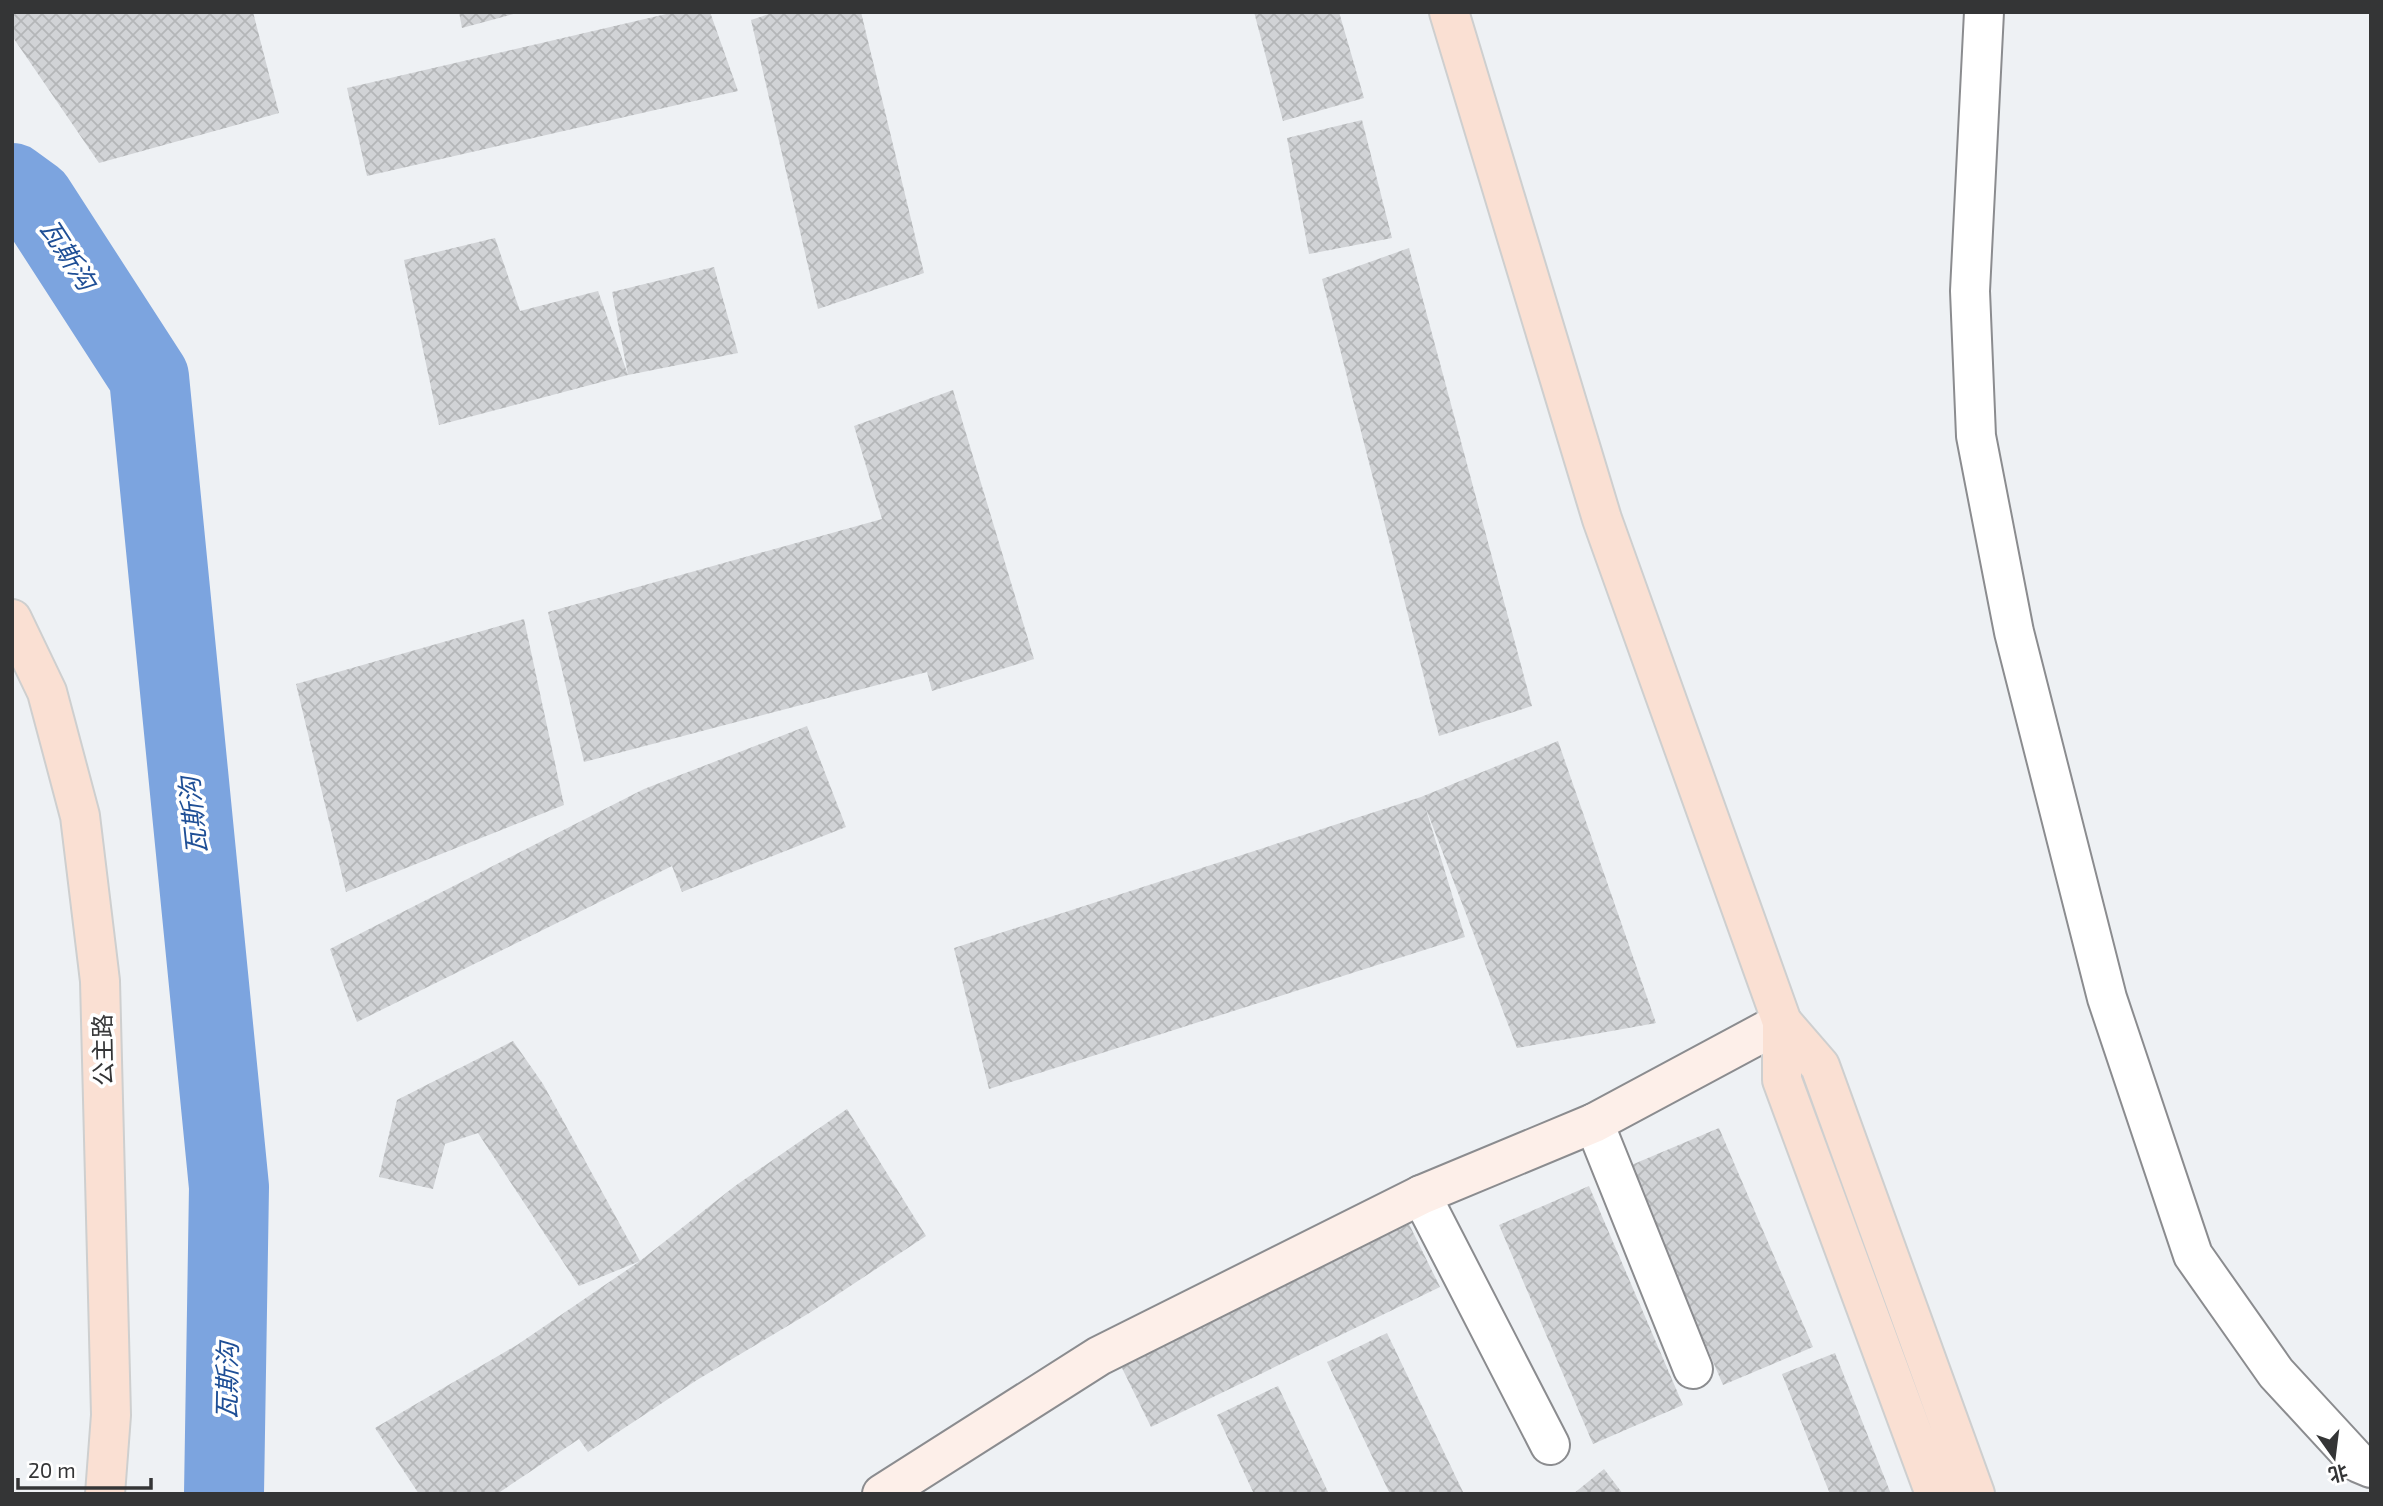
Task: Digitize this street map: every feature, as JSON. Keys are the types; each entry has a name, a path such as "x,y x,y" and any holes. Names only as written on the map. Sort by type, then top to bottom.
{"main road":[{"path":"1449,12 1602,519 1782,1022 1782,1080 1935,1494"},
{"name":"公主路","path":"12,619 47,692 80,816 100,981 111,1415 106,1494"},
{"path":"1782,1022 1820,1066 1975,1494"}],"street":[{"path":"1984,12 1970,291 1976,436 2014,632 2107,998 2193,1255 2276,1373 2358,1463 2371,1468"},
{"path":"882,1494 1098,1356 1421,1195 1594,1123 1782,1022"},
{"path":"1594,1123 1693,1369"},
{"path":"1421,1195 1550,1445"}],"building":[{"path":"12,12 253,12 279,113 99,163 12,36"},
{"path":"459,12 517,12 517,13 462,28"},
{"path":"675,12 710,12 738,91 367,176 347,88"},
{"path":"775,12 861,12 924,273 818,309 751,20"},
{"path":"1254,12 1339,12 1364,98 1283,121"},
{"path":"1362,120 1392,238 1309,254 1287,138"},
{"path":"495,238 520,311 598,291 628,375 439,425 404,260"},
{"path":"1409,248 1532,706 1439,736 1322,279"},
{"path":"714,267 738,353 628,375 612,292"},
{"path":"953,390 1034,659 932,691 927,672 584,762 548,612 882,519 854,426"},
{"path":"524,619 564,805 346,892 296,684"},
{"path":"807,726 846,827 682,892 672,866 357,1022 330,949 644,789"},
{"path":"1558,741 1656,1023 1517,1048 1425,806 1465,937 989,1089 954,948 1421,797"},
{"path":"513,1041 543,1084 640,1261 579,1286 478,1133 445,1144 433,1189 379,1177 397,1100"},
{"path":"847,1109 926,1236 811,1312 697,1380 588,1452 579,1439 497,1494 419,1494 375,1428 517,1345 640,1261 735,1186"},
{"path":"1719,1128 1813,1347 1723,1385 1629,1166"},
{"path":"1589,1186 1683,1405 1593,1444 1499,1225"},
{"path":"1409,1224 1440,1287 1151,1427 1120,1364"},
{"path":"1387,1333 1464,1494 1390,1494 1327,1362"},
{"path":"1835,1353 1891,1494 1830,1494 1782,1374"},
{"path":"1278,1386 1329,1494 1254,1494 1217,1415"},
{"path":"1604,1469 1623,1494 1573,1494"}],"waterway":[{"name":"瓦斯沟","path":"12,183 34,199 149,377 229,1187 224,1494"}]}
